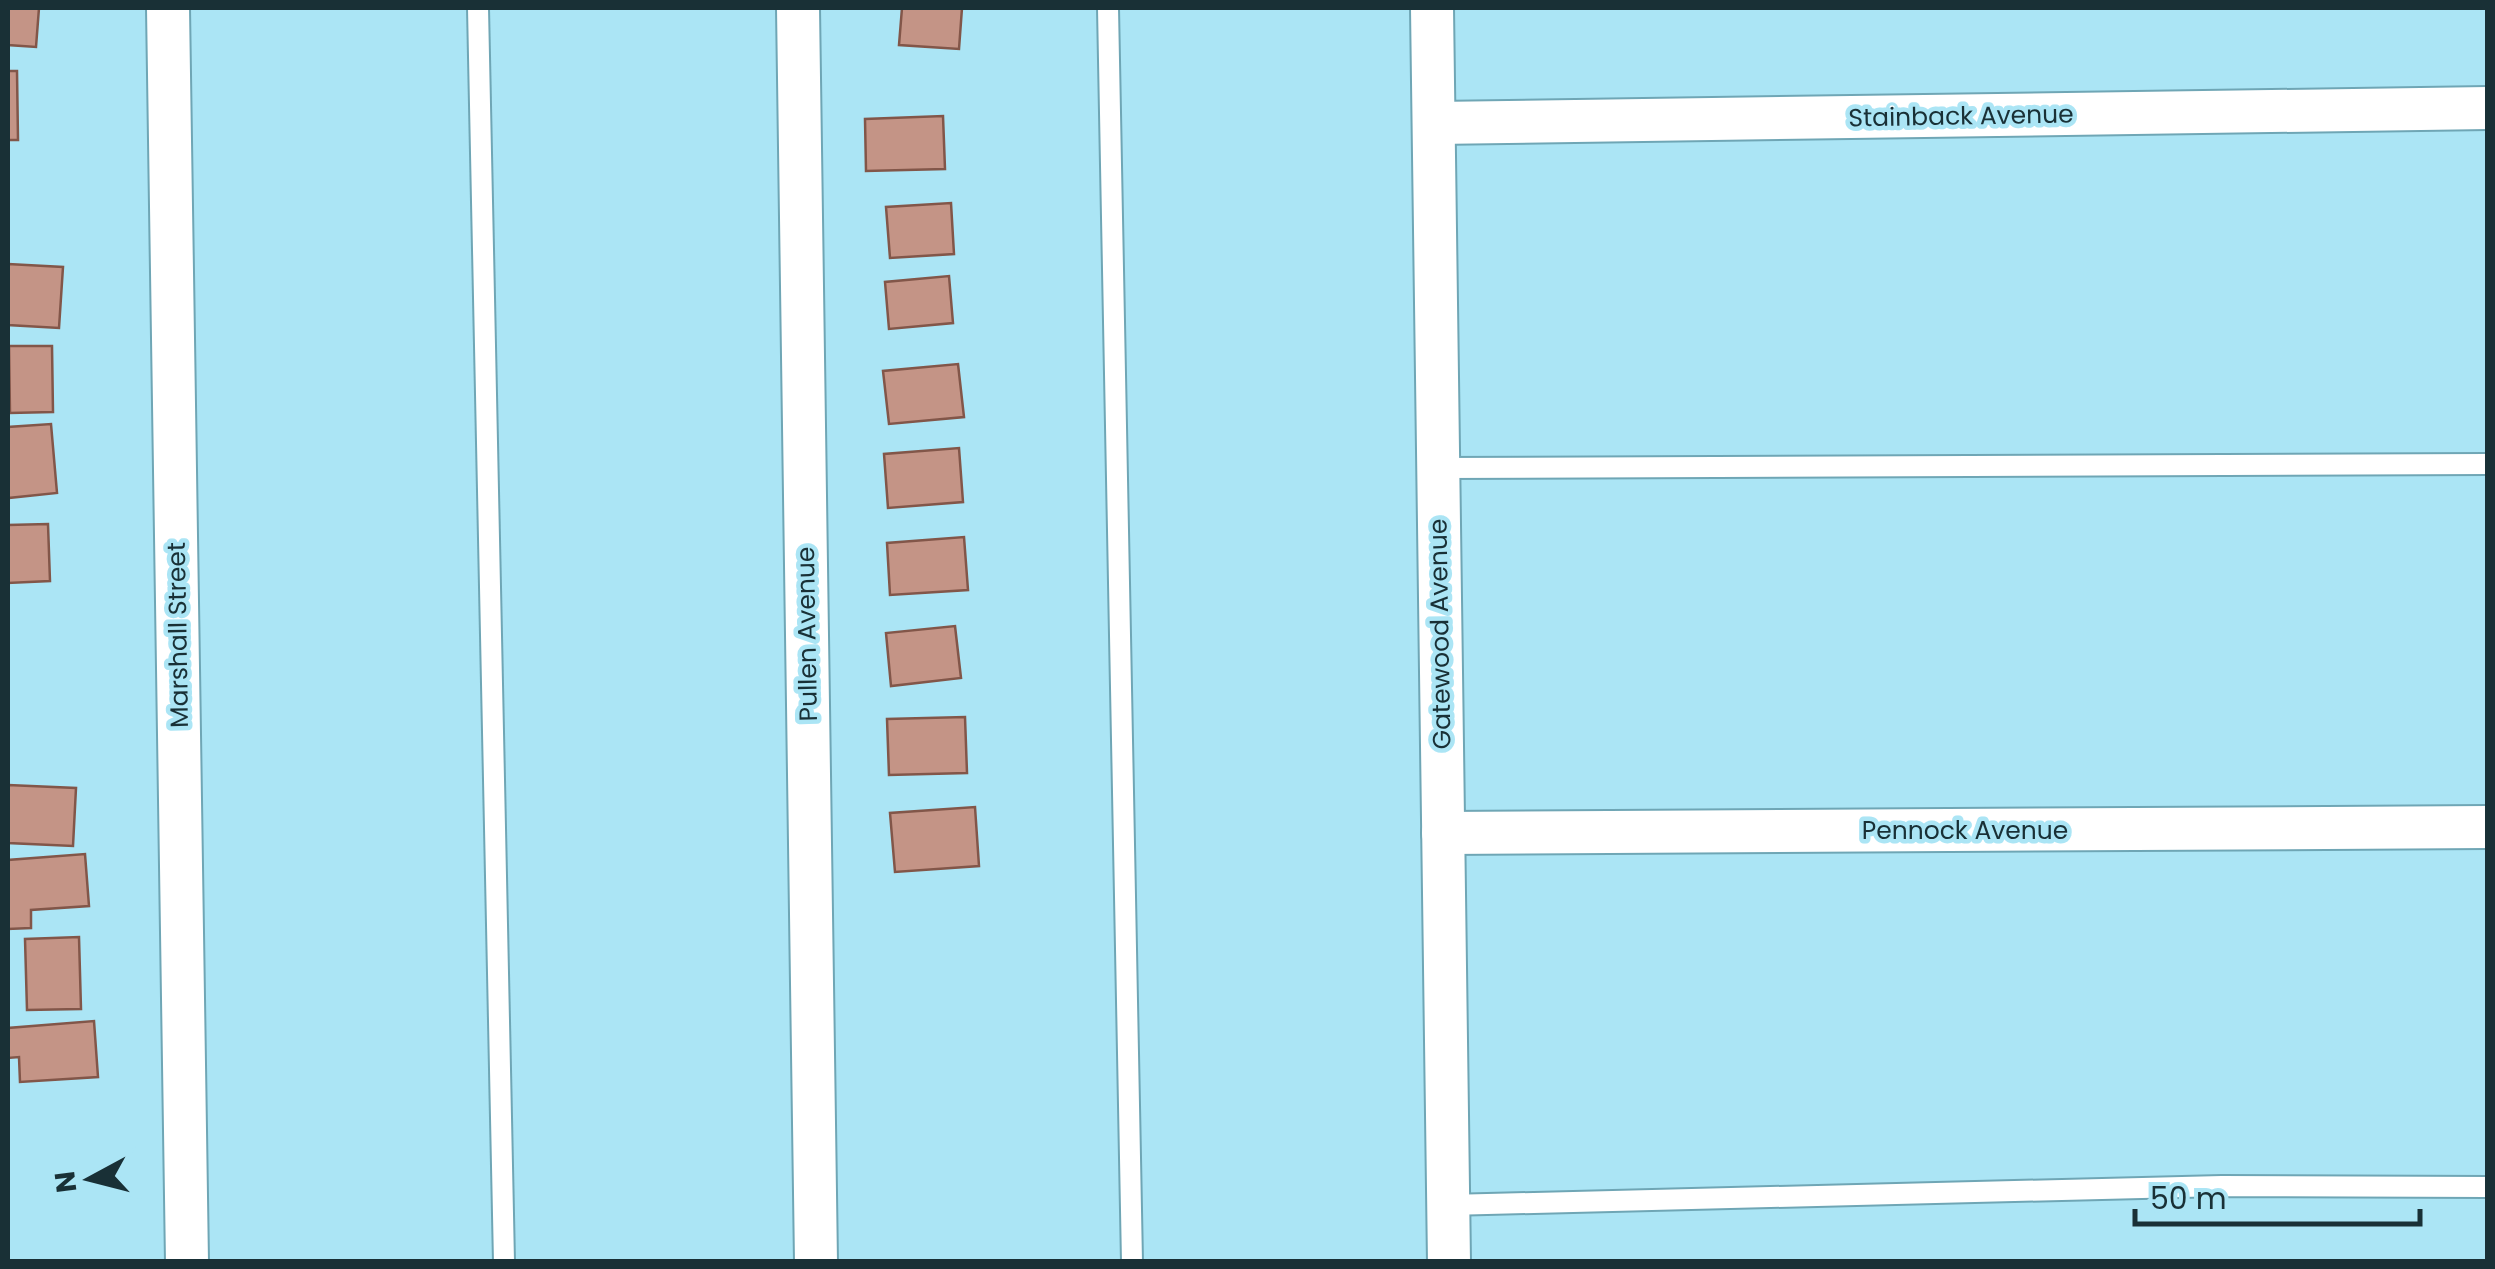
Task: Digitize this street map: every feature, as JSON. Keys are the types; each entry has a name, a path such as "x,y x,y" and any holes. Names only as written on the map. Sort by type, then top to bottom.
{"street":[{"name":"Marshall Street","path":"168,8 188,1262"},
{"name":"Pullen Avenue","path":"798,8 816,1262"},
{"name":"Gatewood Avenue","path":"1432,8 1449,1262"},
{"name":"Stainback Avenue","path":"1436,123 2488,108"},
{"name":"Pennock Avenue","path":"1443,833 2488,827"}],"lane":[{"path":"478,8 504,1262"},
{"path":"1108,8 1132,1262"},
{"path":"1438,468 2488,464"},
{"path":"1448,1204 2222,1186 2488,1188"}],"building":[{"path":"8,8 39,8 36,47 8,45"},
{"path":"902,8 962,8 959,49 899,45"},
{"path":"8,71 17,71 18,140 8,140"},
{"path":"943,116 945,169 866,171 865,119"},
{"path":"951,203 954,254 890,258 886,207"},
{"path":"8,264 63,267 59,328 8,325"},
{"path":"949,276 953,323 889,329 885,282"},
{"path":"9,346 52,346 53,412 10,413"},
{"path":"958,364 964,417 889,424 883,371"},
{"path":"51,424 57,493 8,498 8,427"},
{"path":"959,448 963,502 888,508 884,454"},
{"path":"48,524 50,581 8,583 8,525"},
{"path":"964,537 968,590 890,595 887,543"},
{"path":"955,626 961,678 891,686 886,633"},
{"path":"965,717 967,773 889,775 887,719"},
{"path":"8,785 76,788 73,846 8,843"},
{"path":"975,807 979,866 895,872 890,813"},
{"path":"85,854 89,906 31,910 31,928 8,929 8,860"},
{"path":"79,937 81,1009 27,1010 25,939"},
{"path":"94,1021 98,1077 20,1082 19,1057 8,1058 8,1028"}]}
